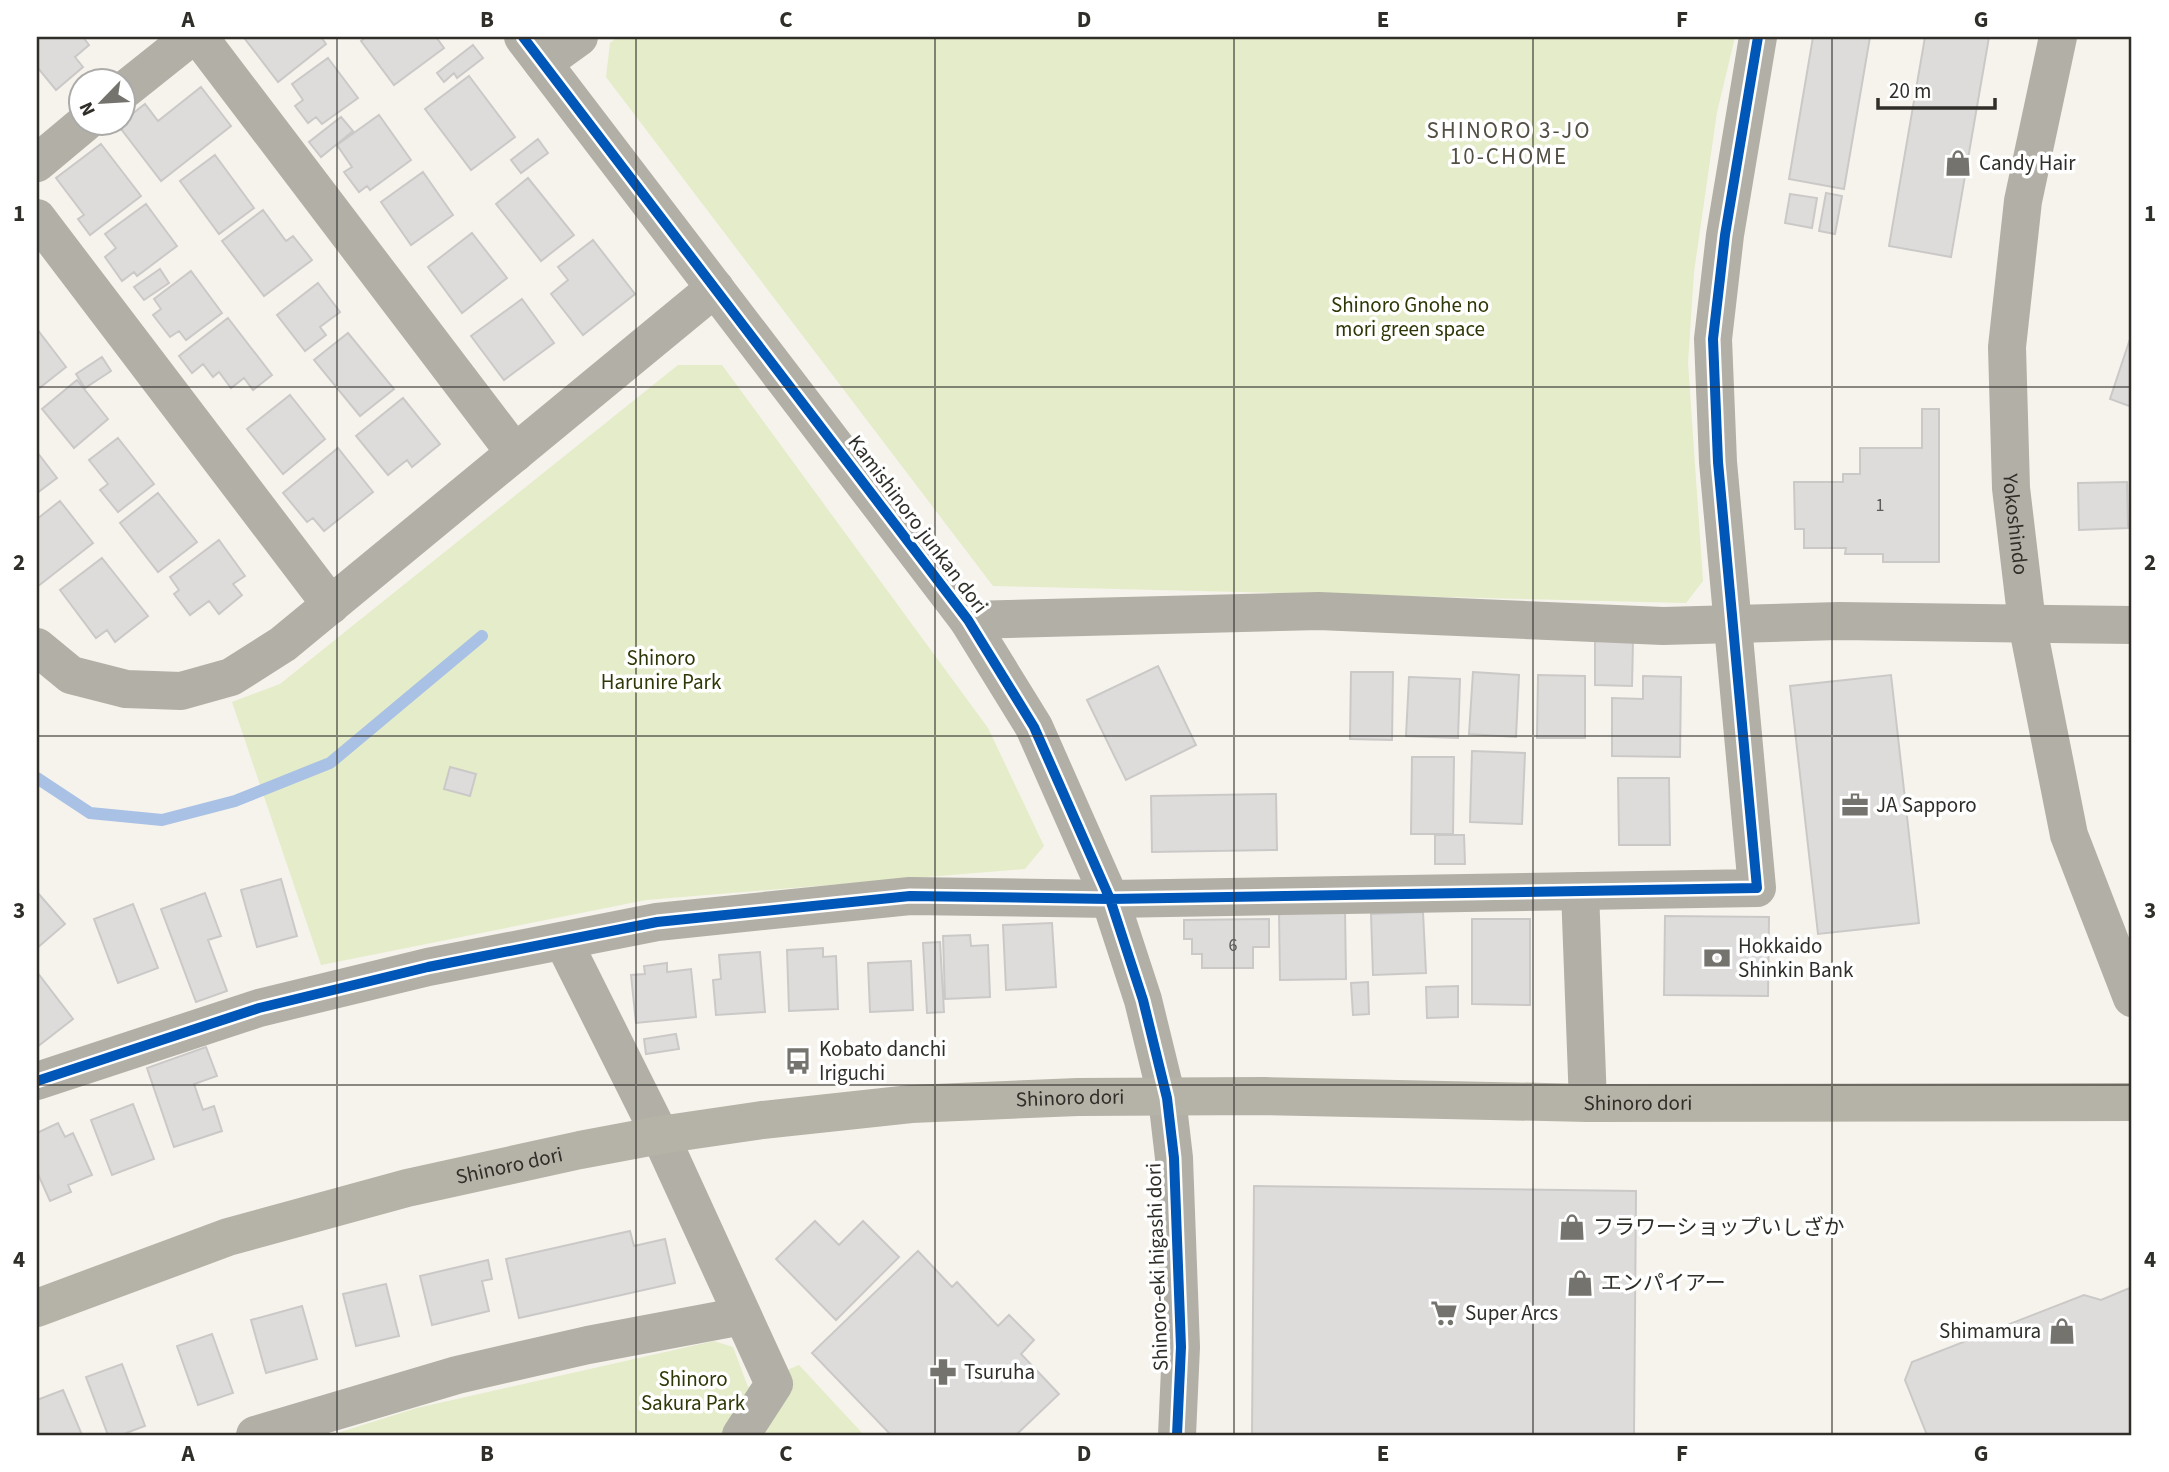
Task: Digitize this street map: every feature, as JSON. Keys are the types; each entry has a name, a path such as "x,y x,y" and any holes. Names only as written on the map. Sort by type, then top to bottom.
{"main road":[{"name":"Shinoro dori","path":"37,1308 228,1237 407,1188 660,1135 762,1120 911,1104 1079,1097 1264,1096 1588,1103 2132,1102"}],"street":[{"path":"136,81 191,37"},
{"path":"199,37 515,453"},
{"path":"533,50 579,37"},
{"path":"37,1081 259,1008 428,967 657,922 910,896 1110,898 1757,888 1718,462 1713,339 1725,235 1758,37"},
{"name":"Yokoshindo","path":"2058,37 2023,201 2007,347 2011,488 2027,623 2069,835 2132,998"},
{"name":"Kamishinoro junkan dori","path":"533,50 968,620 1034,727 1110,898 1143,1000 1167,1098"},
{"path":"37,163 69,136"},
{"path":"37,218 331,605"},
{"path":"37,647 71,675 126,689 181,691 230,677 283,644 715,288"},
{"path":"968,620 1320,611 1662,626 1839,621 2132,625"},
{"path":"1580,891 1588,1103"},
{"path":"563,941 660,1135 774,1384 741,1435"},
{"name":"Shinoro-eki higashi dori","path":"1167,1098 1174,1158 1181,1346 1177,1435"},
{"path":"255,1435 457,1375 588,1345 743,1316"}],"green space":[{"name":"Shinoro Gnohe no mori green space","path":"618,37 1735,37 1717,112 1694,272 1688,363 1703,581 1686,603 993,586 606,77 610,43"},
{"name":"Shinoro Harunire Park","path":"678,365 722,365 988,728 1044,846 1025,869 646,900 321,965 232,702 280,684"},
{"name":"Shinoro Sakura Park","path":"714,1341 733,1347 748,1387 799,1365 864,1435 331,1435 417,1408"}],"building":[{"path":"37,37 83,37 89,45 75,57 82,66 66,66 66,81 56,90 37,67"},
{"path":"321,37 326,44 278,82 245,39"},
{"path":"366,37 436,37 444,48 394,85 361,41"},
{"path":"1813,37 1870,37 1844,189 1789,179"},
{"path":"1925,37 1989,37 1951,257 1889,246"},
{"path":"473,45 483,58 457,78 454,73 444,82 437,73"},
{"path":"328,58 358,98 322,124 316,117 308,123 295,106 303,100 292,84"},
{"path":"469,76 515,137 471,170 425,109"},
{"path":"201,87 231,126 161,181 126,136 136,136 136,111 145,104 158,121"},
{"path":"379,115 411,160 370,190 367,186 359,192 344,172 352,167 337,145"},
{"path":"341,117 353,131 321,157 309,142"},
{"path":"538,139 548,153 521,173 511,160"},
{"path":"101,144 141,196 90,235 78,219 84,215 56,178"},
{"path":"215,155 254,208 219,234 180,181"},
{"path":"423,172 453,215 411,245 381,202"},
{"path":"528,178 574,235 541,261 496,204"},
{"path":"1826,193 1842,196 1835,234 1819,231"},
{"path":"1790,194 1817,198 1812,228 1785,223"},
{"path":"146,204 177,246 137,276 134,272 122,281 105,257 116,248 105,234"},
{"path":"263,210 286,241 293,236 312,260 264,296 222,241"},
{"path":"472,233 507,278 462,313 428,267"},
{"path":"593,240 635,294 583,335 551,294 568,280 558,267"},
{"path":"160,269 169,283 144,300 134,287"},
{"path":"191,271 222,313 186,340 179,331 170,337 153,315 161,309 154,299"},
{"path":"318,283 340,312 320,327 326,335 305,351 277,315"},
{"path":"522,299 554,343 504,380 471,336"},
{"path":"228,318 272,375 253,390 244,378 231,388 219,372 213,377 203,364 192,373 179,356"},
{"path":"37,329 66,367 37,390"},
{"path":"348,333 394,389 360,416 314,360"},
{"path":"2132,333 2132,407 2110,399"},
{"path":"102,357 111,371 85,388 76,374"},
{"path":"77,380 108,419 74,448 42,409"},
{"path":"290,395 325,439 283,474 247,429"},
{"path":"403,398 440,444 412,467 407,460 388,475 356,436"},
{"path":"1922,409 1939,409 1939,562 1883,562 1883,554 1845,554 1846,548 1804,548 1804,529 1795,529 1794,482 1843,482 1843,474 1860,474 1860,448 1922,448"},
{"path":"118,438 154,484 118,512 100,490 108,484 89,460"},
{"path":"338,448 373,492 324,531 313,518 307,522 283,493"},
{"path":"37,452 57,478 37,493"},
{"path":"2127,482 2128,528 2079,530 2078,483"},
{"path":"158,493 197,542 158,572 120,523"},
{"path":"60,501 93,543 37,587 37,519"},
{"path":"219,540 245,576 233,584 242,595 219,614 209,601 190,615 174,594 179,590 170,577"},
{"path":"102,558 148,616 115,642 107,630 96,638 60,590"},
{"path":"1595,639 1633,640 1632,686 1595,685"},
{"path":"1158,666 1196,745 1126,780 1087,700"},
{"path":"1351,672 1393,672 1392,740 1350,739"},
{"path":"1473,672 1519,675 1516,737 1469,734"},
{"path":"1538,675 1585,676 1585,738 1537,738"},
{"name":"JA Sapporo","path":"1891,675 1919,923 1818,934 1790,686"},
{"path":"1643,676 1681,677 1680,757 1612,756 1612,698 1643,699"},
{"path":"1409,677 1460,679 1458,738 1406,736"},
{"path":"1472,751 1525,753 1522,824 1470,822"},
{"path":"1412,757 1454,757 1453,834 1411,834"},
{"path":"450,767 476,774 470,796 444,789"},
{"path":"1618,778 1669,778 1670,845 1619,845"},
{"path":"1276,794 1277,850 1152,852 1151,796"},
{"path":"1435,835 1464,835 1465,864 1435,864"},
{"path":"281,879 297,936 257,947 241,890"},
{"path":"37,892 65,924 37,948"},
{"path":"205,893 221,936 208,940 227,991 196,1002 161,909"},
{"path":"133,904 158,968 118,983 94,919"},
{"path":"1345,910 1346,979 1280,980 1279,911"},
{"path":"1423,912 1426,973 1373,975 1371,914"},
{"path":"1665,916 1769,917 1768,996 1664,995"},
{"path":"1269,919 1269,947 1253,947 1253,968 1202,968 1202,954 1192,954 1192,939 1184,939 1184,920"},
{"path":"1472,919 1530,919 1530,1005 1472,1004"},
{"path":"1052,923 1056,987 1006,990 1003,925"},
{"path":"970,935 971,946 988,945 990,997 945,999 943,936"},
{"path":"940,942 944,1012 927,1013 923,943"},
{"path":"823,948 823,957 836,956 838,1009 789,1011 787,950"},
{"path":"760,952 765,1012 716,1015 713,980 721,979 719,955"},
{"path":"911,961 913,1010 870,1012 868,963"},
{"path":"667,963 667,972 691,969 696,1017 636,1023 631,975 645,974 644,966"},
{"path":"37,972 73,1019 37,1047"},
{"path":"1368,982 1369,1014 1353,1015 1351,983"},
{"path":"1458,986 1458,1017 1427,1018 1426,987"},
{"path":"676,1034 679,1049 646,1054 644,1039"},
{"path":"206,1047 217,1076 194,1084 203,1110 214,1106 222,1131 174,1147 147,1068"},
{"path":"133,1104 154,1159 112,1175 91,1120"},
{"path":"58,1123 65,1137 73,1133 92,1175 68,1185 71,1192 50,1201 37,1172 37,1133"},
{"name":"Super Arcs","path":"1254,1186 1636,1191 1634,1435 1252,1435"},
{"path":"815,1221 839,1245 863,1221 899,1257 836,1320 776,1259"},
{"path":"630,1231 634,1246 665,1239 675,1283 519,1318 506,1259"},
{"path":"918,1251 952,1287 957,1282 998,1326 1009,1315 1034,1340 1021,1354 1059,1394 1016,1435 891,1435 812,1353"},
{"path":"488,1260 492,1279 482,1281 489,1311 432,1325 420,1276"},
{"path":"386,1284 399,1336 356,1346 343,1294"},
{"name":"Shimamura","path":"2132,1287 2132,1435 1927,1435 1905,1380 1912,1362 2084,1295 2101,1300"},
{"path":"302,1306 317,1359 266,1373 251,1320"},
{"path":"212,1334 233,1393 198,1405 177,1346"},
{"path":"122,1364 145,1426 121,1435 108,1435 86,1377"},
{"path":"63,1390 82,1435 37,1435 37,1400"}],"waterway":[{"path":"37,778 90,813 162,820 235,801 330,763 482,636"}],"cycle path":[{"path":"523,37 968,620 1034,727 1110,899 1143,1000 1167,1098 1174,1158 1181,1347 1177,1435"},
{"path":"37,1081 259,1008 428,967 657,922 910,896 1110,899 1757,888 1718,462 1713,339 1725,235 1758,37"}],"place":[{"name":"Candy Hair","path":"1958,163"},
{"name":"JA Sapporo","path":"1855,805"},
{"name":"Hokkaido Shinkin Bank","path":"1717,958"},
{"name":"Kobato danchi Iriguchi","path":"798,1061"},
{"name":"フラワーショップいしざか","path":"1572,1227"},
{"name":"エンパイアー","path":"1580,1283"},
{"name":"Super Arcs","path":"1444,1313"},
{"name":"Shimamura","path":"2062,1331"},
{"name":"Tsuruha","path":"943,1372"}],"district":[{"name":"SHINORO 3-JO 10-CHOME","path":"1509,143"}]}
